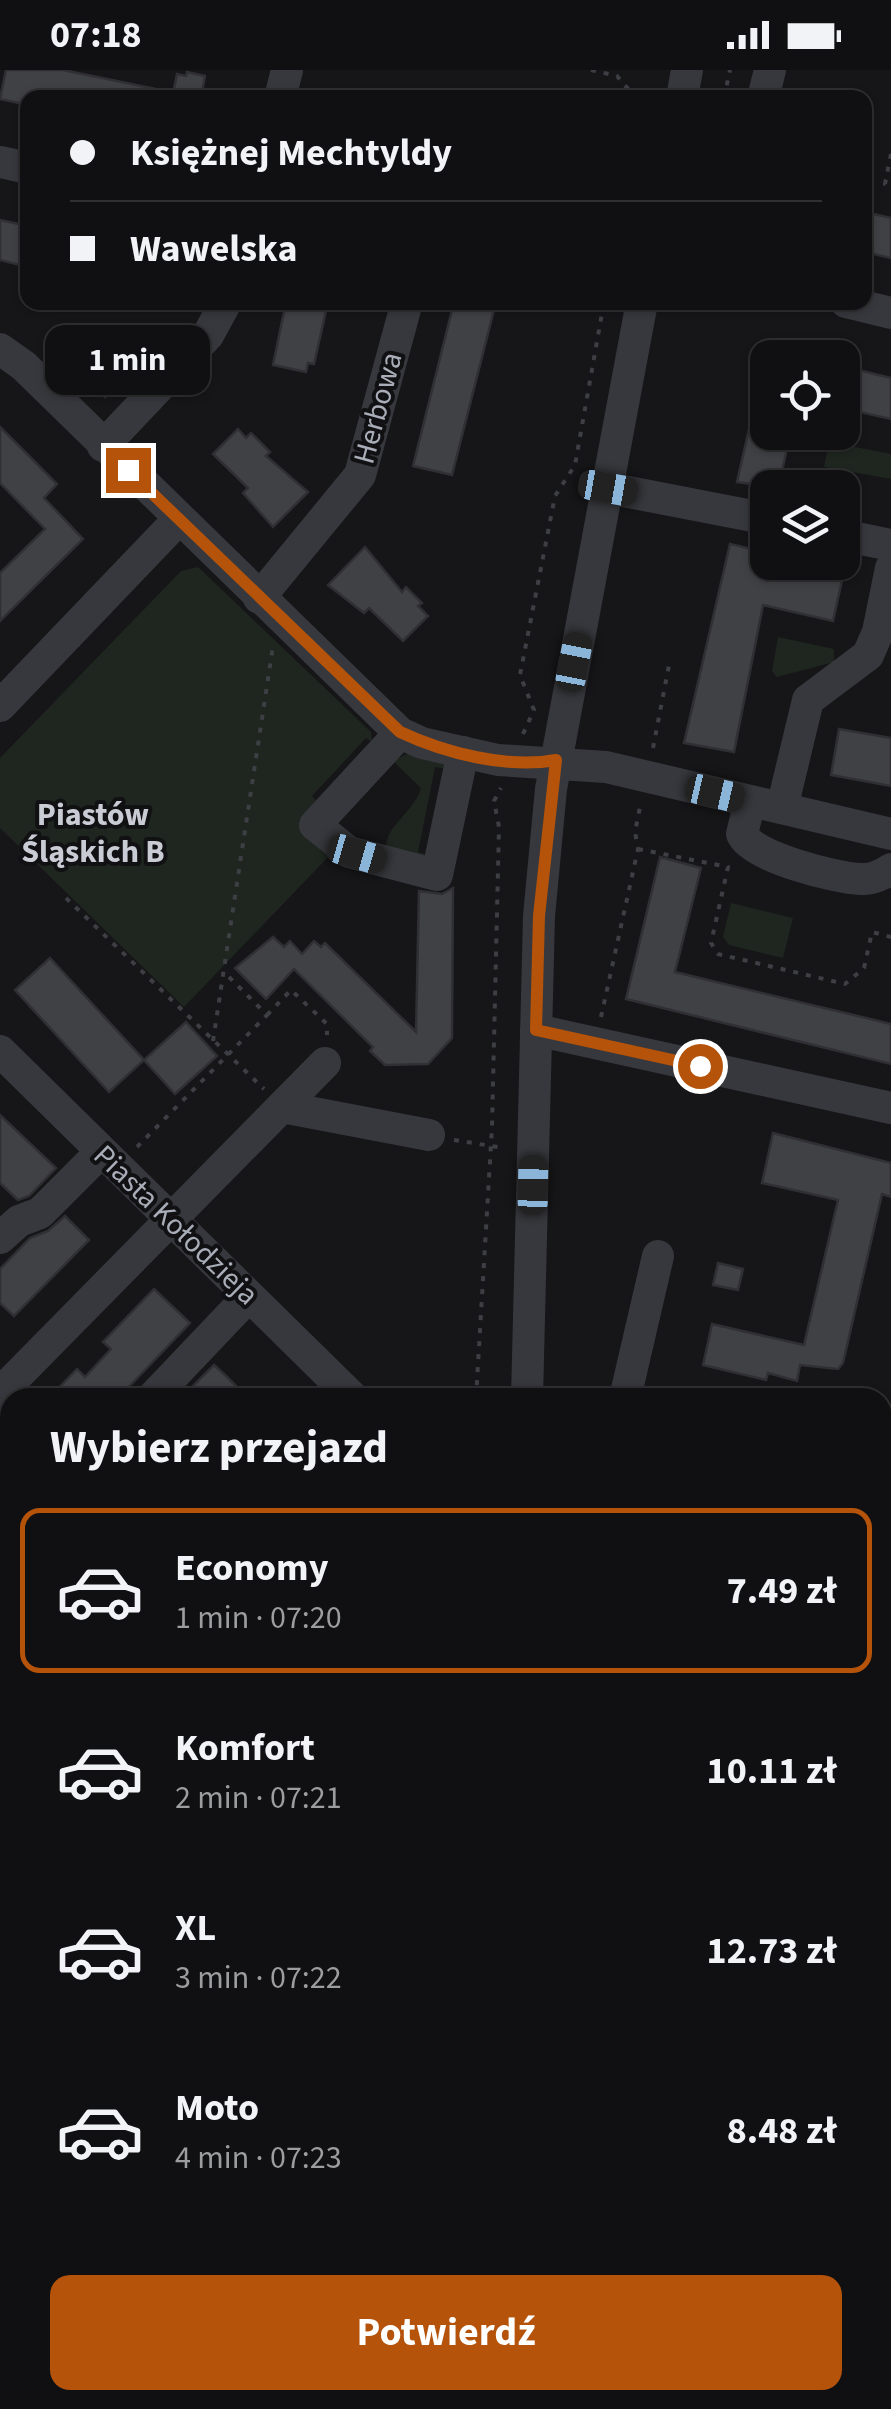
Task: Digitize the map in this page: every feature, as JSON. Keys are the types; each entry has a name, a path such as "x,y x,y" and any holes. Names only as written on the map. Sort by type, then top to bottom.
{"street":[{"path":"103,446 208,335 222,310"},
{"name":"Herbowa","path":"268,607 360,476 405,310"},
{"path":"527,1388 539,916 556,760 641,310"},
{"path":"0,350 24,366 400,732 463,752 516,763 556,760 891,834"},
{"path":"608,488 750,516"},
{"path":"0,706 178,520"},
{"path":"860,539 891,545"},
{"path":"782,808 808,700 868,654 891,568"},
{"path":"400,732 316,824 350,852 437,875 463,752"},
{"path":"750,801 742,834 756,849 793,864 862,880 891,869"},
{"path":"536,1030 891,1108"},
{"name":"Piasta Kołodzieja","path":"0,1052 117,1152 171,1222 343,1388"},
{"path":"6,1388 326,1064"},
{"path":"282,1107 428,1136"},
{"path":"0,1238 19,1221 40,1214 117,1152"},
{"path":"627,1388 658,1256"},
{"path":"162,1388 249,1296"}],"path":[{"path":"591,70 609,72 626,82 631,90"},
{"path":"891,154 885,184 891,185"},
{"path":"213,1042 268,607"},
{"path":"599,1026 638,849 635,832 670,660"},
{"path":"638,849 728,868 711,943 718,954 845,984 864,968 872,932 891,937"},
{"path":"66,898 282,1107"},
{"path":"224,971 266,1016"},
{"path":"117,1152 227,1055 291,990 328,1024 326,1064"},
{"path":"428,1136 534,1152"}],"shaded area":[{"path":"860,448 891,454 891,479 860,473 860,470 824,467 827,450"},
{"path":"198,567 371,732 372,742 366,738 312,796 317,802 299,821 332,853 184,1007 0,828 0,758 181,571"},
{"path":"778,637 834,649 834,662 777,677 772,671"},
{"path":"411,752 434,755 449,769 435,767 418,852 431,856 427,859 386,848 391,832 421,788 393,761"},
{"path":"731,903 793,918 783,958 729,945 723,937"}],"building":[{"path":"6,70 63,70 156,89 20,90 20,103 0,99"},
{"path":"187,72 205,76 202,90 174,90 177,74 186,76"},
{"path":"872,214 891,218 891,258 872,254"},
{"path":"0,220 20,224 20,265 0,260"},
{"path":"284,310 326,310 314,364 308,363 306,372 273,365"},
{"path":"452,310 494,310 452,475 413,466"},
{"path":"103,341 132,370 105,397 76,368"},
{"path":"860,370 891,378 891,419 860,412"},
{"path":"750,425 750,450 787,450 782,470 750,470 750,484 737,482"},
{"path":"0,427 57,484 44,498 83,539 0,621 0,573 45,529 0,483"},
{"path":"238,429 246,438 251,433 270,452 266,456 308,492 273,527 243,493 248,488 213,454"},
{"path":"730,544 750,549 750,580 842,580 833,621 763,605 734,752 684,743"},
{"path":"365,547 402,592 406,587 422,603 418,606 428,616 403,641 369,608 364,613 328,585"},
{"path":"839,729 891,738 891,786 831,775"},
{"path":"660,857 701,868 675,972 891,1024 891,1064 626,999"},
{"path":"453,888 452,1038 428,1064 385,1065 370,1051 373,1047 294,969 266,999 235,968 273,937 284,947 290,941 302,954 314,941 321,947 325,943 416,1032 419,891 442,894"},
{"path":"50,958 144,1060 109,1092 15,990"},
{"path":"186,1022 217,1056 175,1094 144,1060"},
{"path":"0,1115 56,1168 29,1196 18,1200 0,1183"},
{"path":"773,1133 891,1163 891,1197 882,1194 843,1363 838,1369 800,1365 797,1381 768,1373 766,1380 703,1365 712,1324 804,1345 838,1200 762,1183"},
{"path":"65,1216 89,1240 14,1316 0,1303 0,1269 30,1238 48,1231"},
{"path":"718,1263 743,1269 738,1290 713,1285"},
{"path":"154,1289 190,1323 128,1388 59,1388 77,1369 85,1377 111,1349 103,1342"},
{"path":"214,1365 238,1388 191,1388"}],"district":[{"name":"Piastów Śląskich B","path":"93,834"}],"route":[{"path":"128,470 380,717 400,732 422,743 498,760 556,760 539,916 536,1030 700,1066"}]}
